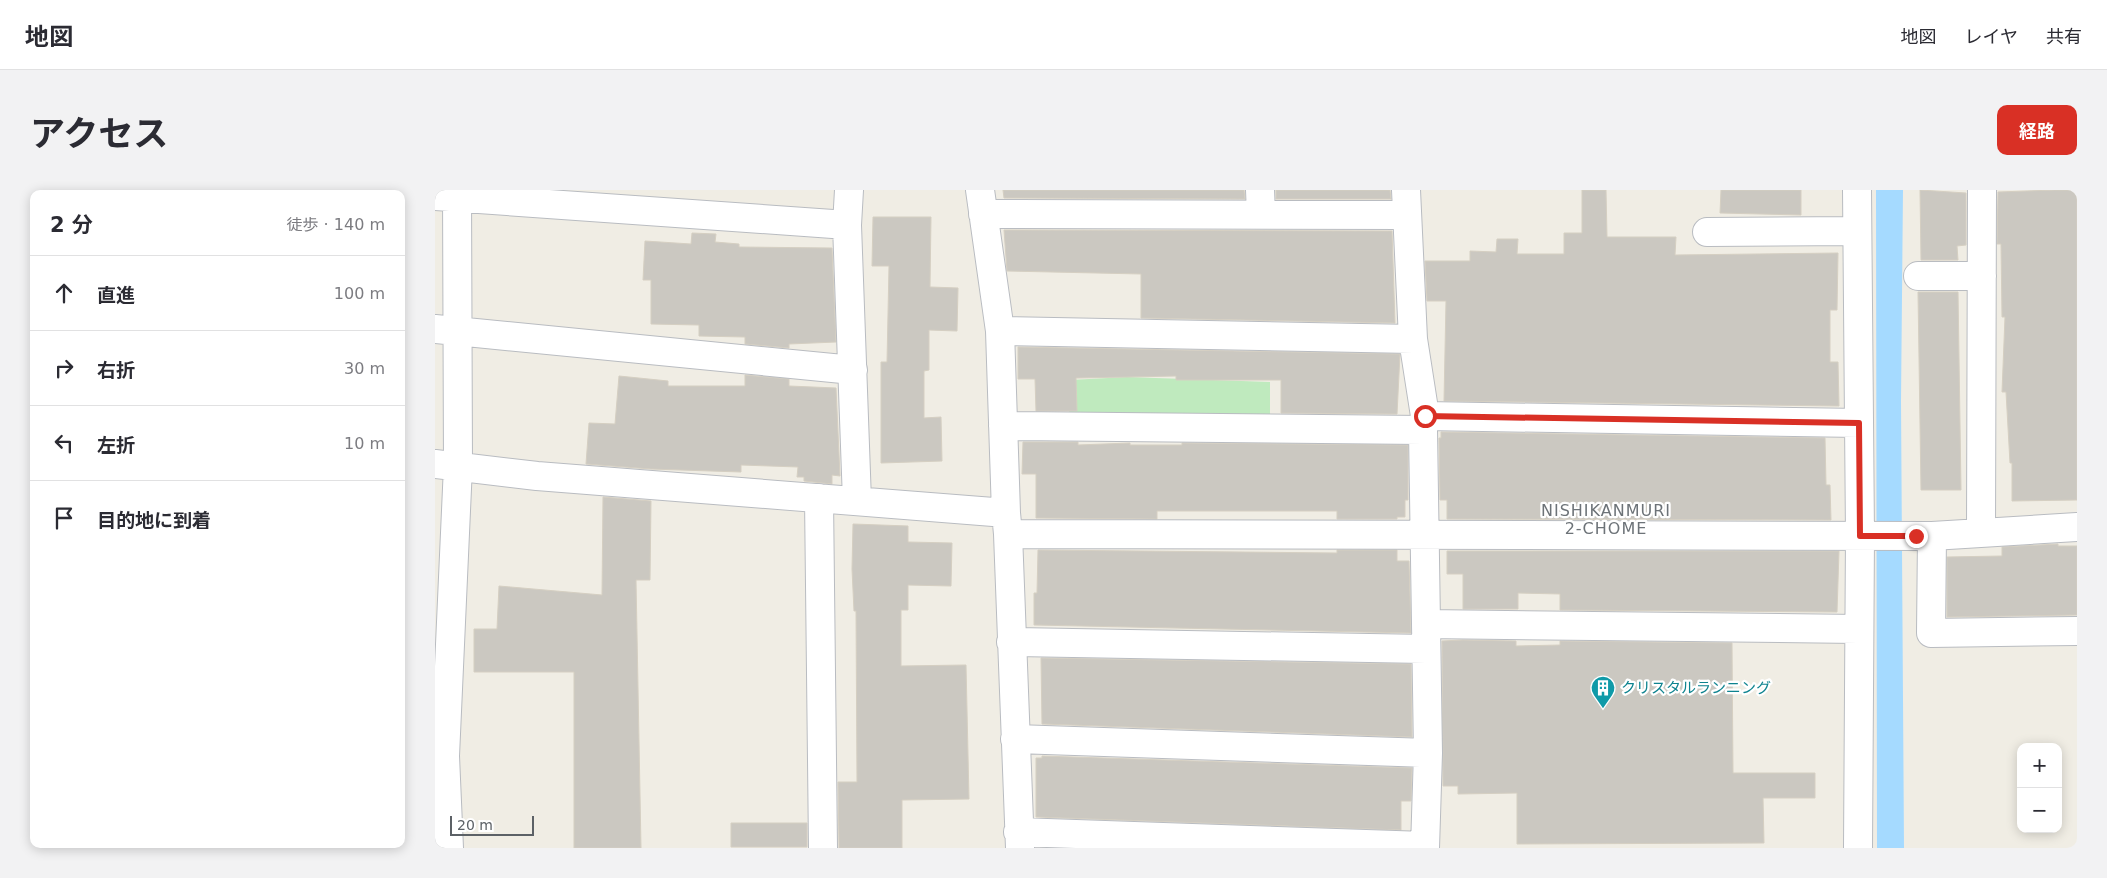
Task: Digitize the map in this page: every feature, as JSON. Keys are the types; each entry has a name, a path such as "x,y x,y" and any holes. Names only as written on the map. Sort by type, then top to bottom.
{"street":[{"path":"849,190 847,225 857,501"},
{"path":"1857,190 1859,423 1864,536 1859,629 1858,848"},
{"path":"1981,531 1982,190"},
{"path":"449,848 445,756 446,330 450,194 847,225"},
{"path":"981,202 1260,202 1407,203 1413,339 1424,422 1428,754 1425,847 1019,840 1000,331 981,202"},
{"path":"1707,232 1856,231"},
{"path":"1918,276 1982,276"},
{"path":"446,330 853,370"},
{"path":"1000,331 1413,339"},
{"path":"1003,426 1424,422 1859,423"},
{"path":"447,465 537,476 857,501 1007,524 1426,535 1924,536 1981,531 2077,527"},
{"path":"819,498 823,848"},
{"path":"1924,536 1931,633 2077,631"},
{"path":"1011,642 1859,629"},
{"path":"1015,738 1428,754"}],"green space":[{"path":"1127,377 1270,382 1270,422 1069,420 1070,380"}],"water":[{"path":"1876,190 1903,190 1901,401 1904,848 1877,848"}],"building":[{"path":"1003,190 1244,190 1245,199 1004,198"},
{"path":"1276,190 1390,190 1391,199 1276,199"},
{"path":"1582,190 1606,190 1607,237 1676,237 1675,255 1838,253 1837,310 1830,310 1830,362 1838,362 1839,406 1444,401 1446,301 1427,301 1425,261 1470,261 1470,251 1496,252 1497,239 1518,239 1517,254 1564,254 1564,233 1582,233"},
{"path":"1721,190 1801,190 1801,215 1720,213"},
{"path":"1920,190 1966,193 1966,245 1957,246 1958,260 1921,260"},
{"path":"2077,190 2077,500 2012,501 2012,463 2010,463 2006,392 2002,392 2005,317 2002,317 2001,244 1997,244 1998,192"},
{"path":"873,217 931,217 930,287 958,288 957,331 929,330 929,370 924,371 924,418 941,417 942,461 881,463 881,362 887,362 889,266 872,266"},
{"path":"1004,230 1392,231 1395,323 1141,318 1141,274 1007,271"},
{"path":"692,233 716,234 715,242 739,244 739,247 832,248 836,342 789,344 789,348 745,344 745,337 699,336 699,325 651,324 651,280 643,280 645,241 691,244"},
{"path":"1918,292 1958,292 1961,490 1921,490"},
{"path":"1018,347 1400,354 1397,414 1281,413 1281,380 1176,380 1176,376 1076,378 1077,411 1036,411 1035,379 1018,379"},
{"path":"745,375 789,379 789,386 836,388 840,476 832,475 832,484 804,481 804,477 797,477 798,467 741,465 741,472 651,469 586,464 589,423 615,424 619,376 668,381 668,386 745,386"},
{"path":"1441,432 1825,438 1826,485 1830,485 1831,520 1447,519 1447,500 1440,500 1439,438 1441,438"},
{"path":"1023,442 1078,442 1078,445 1130,443 1130,445 1182,445 1182,443 1408,445 1408,500 1405,500 1405,517 1397,517 1397,519 1337,519 1337,511 1157,511 1157,519 1036,518 1036,474 1022,474"},
{"path":"603,497 651,501 650,580 636,580 641,848 574,848 574,672 474,672 474,629 497,629 499,586 602,595"},
{"path":"853,524 908,526 908,542 952,543 951,586 908,585 908,610 901,610 901,666 966,665 969,799 902,800 902,848 839,848 838,782 857,782 856,611 854,611 852,569"},
{"path":"2058,544 2058,546 2077,546 2077,615 1947,617 1947,557 2002,556 2002,547"},
{"path":"1038,550 1337,553 1337,550 1397,550 1397,561 1409,561 1411,633 1034,625 1034,593 1037,593"},
{"path":"1447,551 1839,551 1837,612 1560,610 1560,594 1518,593 1518,609 1463,609 1463,574 1447,574"},
{"name":"クリスタルランニング","path":"1442,641 1516,641 1516,646 1560,645 1560,641 1732,643 1733,773 1815,773 1815,798 1763,798 1764,843 1517,844 1517,793 1458,794 1458,786 1443,786"},
{"path":"1041,658 1411,664 1412,737 1042,724"},
{"path":"1042,756 1412,768 1411,801 1401,801 1401,830 1036,817 1036,758 1042,758"},
{"path":"731,823 807,823 807,847 731,847"}],"place":[{"name":"クリスタルランニング","path":"1603,709"}],"district":[{"name":"NISHIKANMURI 2-CHOME","path":"1606,519"}],"route":[{"path":"1425,416 1859,423 1860,536 1916,536"}]}
